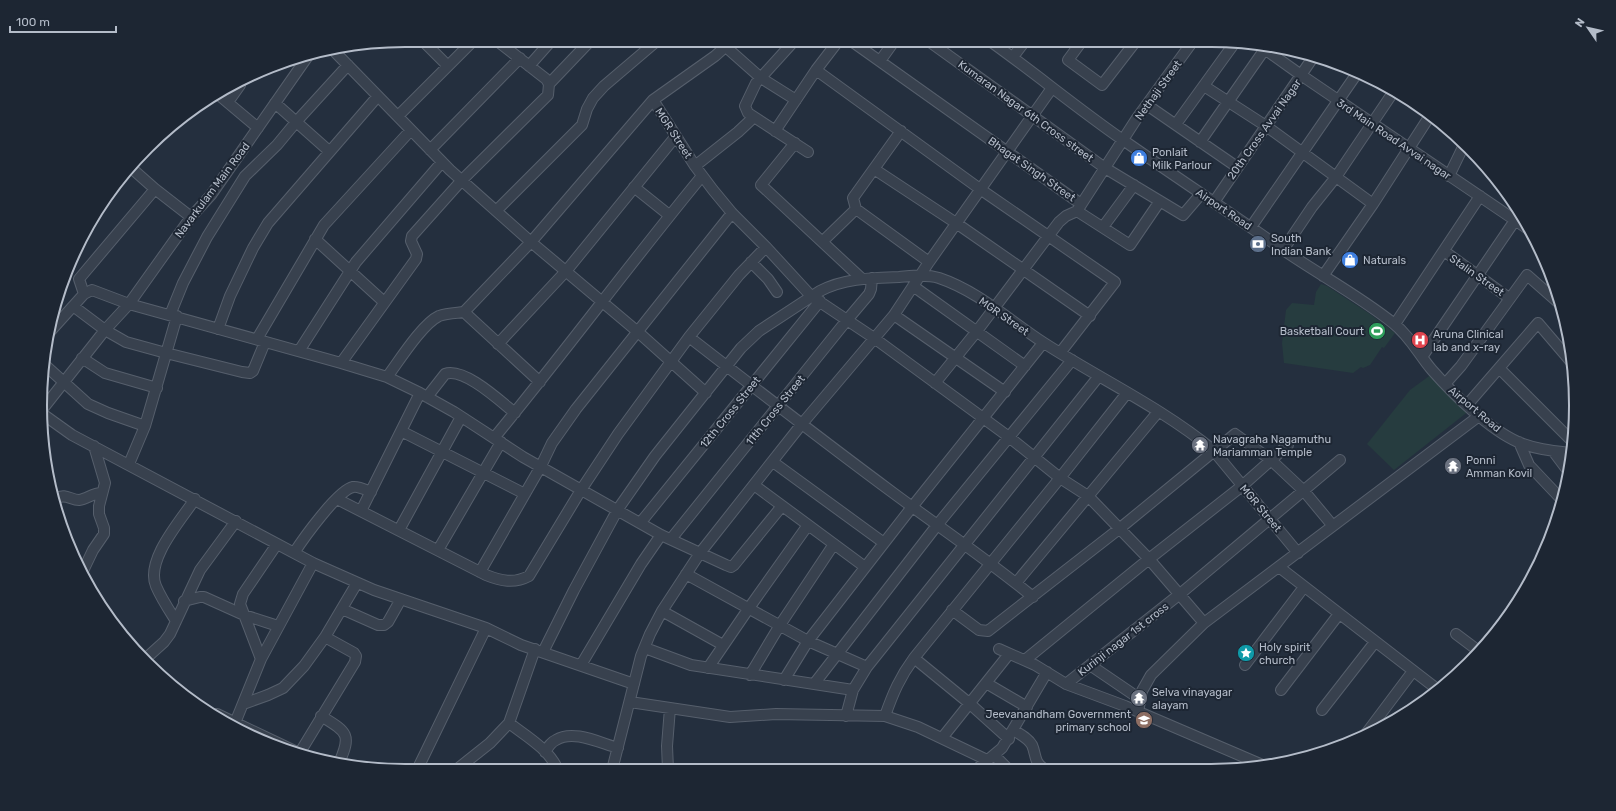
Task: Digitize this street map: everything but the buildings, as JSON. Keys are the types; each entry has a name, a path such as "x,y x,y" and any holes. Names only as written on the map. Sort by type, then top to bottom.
{"street":[{"path":"429,47 448,66"},
{"path":"398,116 467,47"},
{"path":"342,363 416,259 417,254 411,241 412,236 462,180 548,95 549,84 546,79 505,47"},
{"path":"529,66 546,47"},
{"path":"549,84 584,47"},
{"path":"496,211 582,125 590,103 604,86 647,47"},
{"path":"387,377 418,336 438,317 451,313 464,312 531,242 653,100 726,47"},
{"path":"732,47 761,78 796,100"},
{"path":"789,47 756,83 745,106 748,113 808,152"},
{"path":"775,131 816,70 834,47"},
{"name":"Bhagat Singh Street","path":"860,47 1007,152 1079,208 1105,168"},
{"path":"880,62 890,47"},
{"name":"Kumaran Nagar 6th Cross street","path":"938,47 1105,168"},
{"name":"Airport Road","path":"999,47 1123,140 1283,250 1365,302 1395,324 1445,384 1479,416 1502,433 1519,442 1553,451 1566,452"},
{"path":"1013,57 1020,47"},
{"path":"1077,47 1068,59 1102,86 1131,47"},
{"name":"Nethaji Street","path":"1105,168 1147,105 1189,47"},
{"path":"1176,124 1231,48"},
{"path":"1200,142 1261,51"},
{"name":"3rd Main Road Avvai nagar","path":"1270,52 1449,176 1480,196 1514,214"},
{"path":"337,54 442,162 531,242 638,332 706,393"},
{"path":"430,150 520,58"},
{"name":"20th Cross Avvai Nagar","path":"1214,202 1310,61"},
{"name":"Navarkulam Main Road","path":"47,403 105,330 129,304 191,217 211,194 304,62"},
{"path":"129,464 145,426 157,388 174,316 186,276 207,237 241,182 253,167 284,137 348,65"},
{"path":"816,70 980,189 1115,282 1090,316 1060,352"},
{"path":"1251,227 1354,77"},
{"path":"1204,86 1266,126 1373,204"},
{"path":"614,764 644,648 662,611 700,553 801,425 894,315 919,276 1052,88"},
{"path":"232,92 224,99 258,128"},
{"path":"218,328 230,296 253,248 268,223 378,96"},
{"path":"1283,250 1312,207 1336,177 1391,96"},
{"name":"MGR Street","path":"653,100 695,166 732,213 816,299 830,286 866,278 919,276 938,278 958,286 976,296 1043,343 1200,439 1213,450 1298,553"},
{"path":"275,103 329,151"},
{"path":"1147,105 1237,167"},
{"name":"MGR Street","path":"695,166 738,132 754,117"},
{"path":"1324,276 1373,204 1427,120"},
{"path":"73,306 105,330 126,342 250,373 256,367 261,340 315,239 332,216 411,130"},
{"path":"901,131 853,198 856,209 929,262"},
{"path":"498,344 566,270 676,136"},
{"path":"794,143 761,185 866,278"},
{"path":"1449,176 1462,150"},
{"path":"299,351 350,271 366,249 442,162"},
{"path":"1105,168 1134,184 1183,215 1201,194"},
{"path":"874,169 956,223 1090,316"},
{"path":"134,171 191,217"},
{"path":"438,550 483,472 498,440 514,413 702,176"},
{"path":"1103,227 1134,184"},
{"path":"634,187 670,215"},
{"path":"84,294 79,279 155,189"},
{"path":"1395,324 1480,196"},
{"path":"935,383 994,309 1048,236 1066,216 1079,208 1103,227 1130,245 1160,201"},
{"path":"823,241 856,209"},
{"path":"480,572 541,466 552,443 576,409 732,213"},
{"path":"1422,357 1516,218"},
{"path":"315,239 384,302"},
{"path":"337,499 480,572 501,581 522,580 529,576 581,490 618,434 689,337 751,262 766,247"},
{"name":"Stalin Street","path":"1444,251 1509,298"},
{"path":"751,262 768,279 777,292"},
{"path":"1445,384 1461,366 1527,275 1552,297"},
{"name":"11th Cross Street","path":"671,539 869,294 872,289 866,278"},
{"path":"913,286 1025,366"},
{"path":"57,324 84,294 92,290 129,304 261,340 387,377 424,395 523,457 581,490 661,534 731,567 782,506"},
{"path":"464,764 490,743 509,723 539,650 574,590 618,509 655,456 727,366 759,331 816,299 874,338 984,418 1060,478 1088,496 1149,559 1204,624"},
{"name":"12th Cross Street","path":"641,522 752,386 816,299"},
{"path":"464,312 540,382"},
{"path":"894,315 1005,392"},
{"path":"1467,405 1538,323 1565,355"},
{"path":"689,337 801,425 991,562 1033,597"},
{"path":"784,680 808,640 912,506 1043,343"},
{"path":"82,358 104,373 157,388"},
{"path":"814,684 938,524 1072,360"},
{"path":"1499,368 1567,436"},
{"path":"49,369 88,404 95,408 145,426"},
{"path":"361,511 401,431 424,395 445,374 460,374 514,413"},
{"path":"846,716 853,690 866,667 1099,376"},
{"path":"885,716 895,687 902,674 1127,393"},
{"path":"1016,583 1158,412"},
{"path":"1138,712 1140,699 1146,682 1151,675 1204,624 1479,416"},
{"path":"399,530 461,417"},
{"path":"48,418 62,429 277,544 313,563 357,583 486,628 521,645 634,684"},
{"path":"401,431 525,494"},
{"path":"952,610 979,630 988,631 1119,529 1213,450 1235,434 1271,460 1304,491 1333,526"},
{"path":"1519,442 1529,465 1558,495"},
{"path":"1025,660 1149,559 1242,486 1288,445"},
{"path":"85,567 104,534 104,528 99,514 101,493 105,483 94,446"},
{"path":"1553,451 1564,465"},
{"name":"Kurinji nagar 1st cross","path":"1066,684 1180,594 1340,460"},
{"path":"773,462 884,542"},
{"path":"754,485 865,567"},
{"path":"294,553 308,533 347,489 356,486 371,492"},
{"path":"59,497 63,496 79,500 101,493"},
{"path":"176,621 155,586 153,577 154,569 164,544 195,499"},
{"path":"149,656 164,642 170,634 184,601 204,562 236,521"},
{"path":"708,668 808,525"},
{"path":"581,665 641,564 661,534"},
{"path":"261,658 240,604 242,594 277,544"},
{"path":"750,675 780,625 834,544"},
{"path":"236,721 261,658 313,563"},
{"path":"1279,567 1433,687"},
{"path":"686,574 808,640 866,667"},
{"path":"243,704 283,688 304,666 325,637 357,583"},
{"path":"1245,665 1304,587"},
{"path":"184,601 200,596 204,597 244,614 278,626"},
{"path":"342,609 378,625 384,625 388,622 401,599"},
{"path":"662,611 723,645"},
{"path":"1281,690 1339,614"},
{"path":"420,764 486,628"},
{"path":"1456,634 1474,648"},
{"path":"302,749 355,662 356,656 351,650 325,637"},
{"path":"1322,710 1375,642"},
{"path":"644,648 691,665 853,690"},
{"path":"998,650 1025,660 1066,684 1138,712 1254,761"},
{"path":"942,738 1009,654"},
{"path":"914,658 969,703 1011,734 1027,739 1031,744 1035,761 1038,764"},
{"path":"1090,665 1140,699"},
{"path":"1373,725 1414,671"},
{"path":"983,764 1002,748 1047,672"},
{"path":"986,683 1027,707"},
{"path":"630,702 730,717 776,714 885,716 901,720 990,758 1000,764"},
{"path":"668,764 667,746 670,708"},
{"path":"322,716 342,729 347,739 345,750 341,758"},
{"path":"509,723 545,752 555,764"},
{"path":"545,752 555,740 563,736 575,736 618,748"}],"green space":[{"path":"1321,284 1327,286 1370,314 1395,333 1384,348 1382,347 1370,365 1363,368 1361,367 1353,373 1284,363 1282,343 1286,310 1292,303 1314,305 1316,292"},
{"path":"1432,374 1470,410 1394,470 1367,444 1410,390"}],"place":[{"name":"Ponlait Milk Parlour","path":"1139,158"},
{"name":"South Indian Bank","path":"1258,244"},
{"name":"Naturals","path":"1350,260"},
{"name":"Basketball Court","path":"1377,331"},
{"name":"Aruna Clinical lab and x-ray","path":"1420,340"},
{"name":"Navagraha Nagamuthu Mariamman Temple","path":"1200,445"},
{"name":"Ponni Amman Kovil","path":"1453,466"},
{"name":"Holy spirit church","path":"1246,653"},
{"name":"Selva vinayagar alayam","path":"1139,698"},
{"name":"Jeevanandham Government primary school","path":"1144,720"}]}
